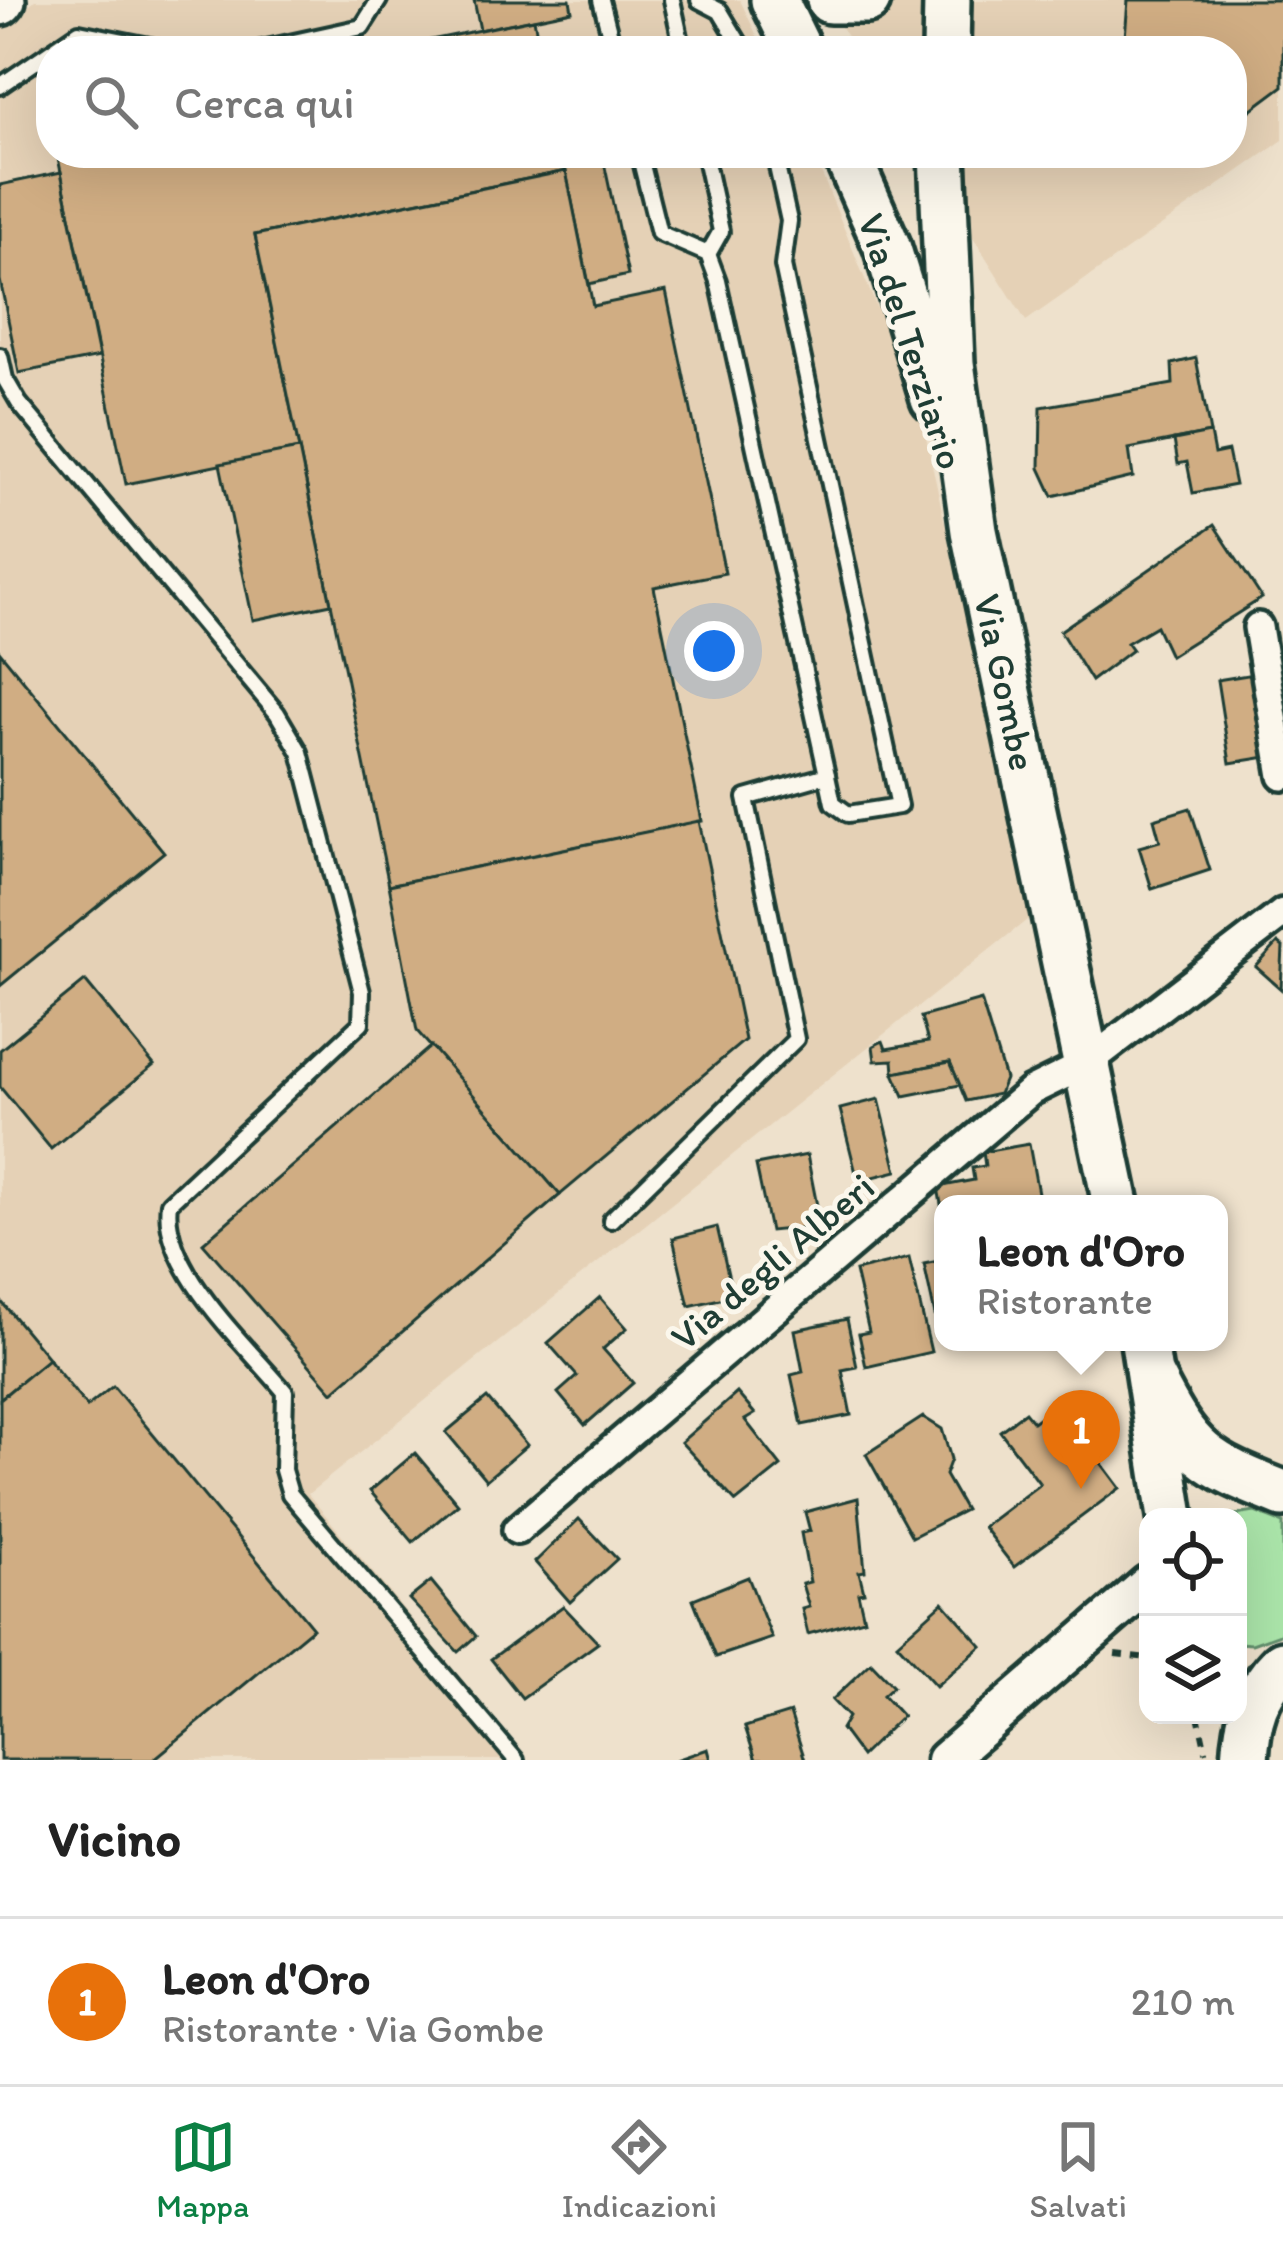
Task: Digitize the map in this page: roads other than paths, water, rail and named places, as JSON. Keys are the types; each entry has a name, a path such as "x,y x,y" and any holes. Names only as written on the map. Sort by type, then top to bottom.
{"main road":[{"path":"774,0 792,36"},
{"path":"830,0 867,0"},
{"path":"946,36 947,0"},
{"name":"Via del Terziario","path":"852,168 910,313 974,530"},
{"name":"Via Gombe","path":"943,168 951,363 974,530 1114,1195"},
{"path":"1148,1360 1178,1432 1201,1455 1283,1494"},
{"path":"1148,1360 1170,1508"},
{"path":"1192,1508 1231,1488 1283,1494"},
{"path":"1247,1667 1283,1663"},
{"path":"1242,1760 1262,1686 1283,1663"},
{"path":"1228,1724 1242,1760"}],"street":[{"path":"1258,627 1283,776"},
{"name":"Via degli Alberi","path":"517,1530 1031,1091 1086,1064 1283,914"},
{"path":"945,1760 1139,1592"},
{"path":"1102,1624 1139,1622"}],"lane":[{"path":"321,36 362,27 379,0"},
{"path":"601,0 610,36"},
{"path":"672,0 679,36"},
{"path":"699,0 720,11 735,36"},
{"path":"0,86 36,61"},
{"path":"643,168 659,233 708,254"},
{"path":"707,168 721,231 708,254 833,803 848,814 899,806 783,266 789,221 777,168"},
{"path":"0,356 5,379 19,403 278,713 300,752 362,992 361,1023 169,1203 166,1227 178,1261 285,1392 283,1470 290,1494 516,1760"},
{"path":"610,1220 796,1040 746,798 827,775"}],"place":[{"name":"Leon d'Oro","path":"1081,1489"}]}
